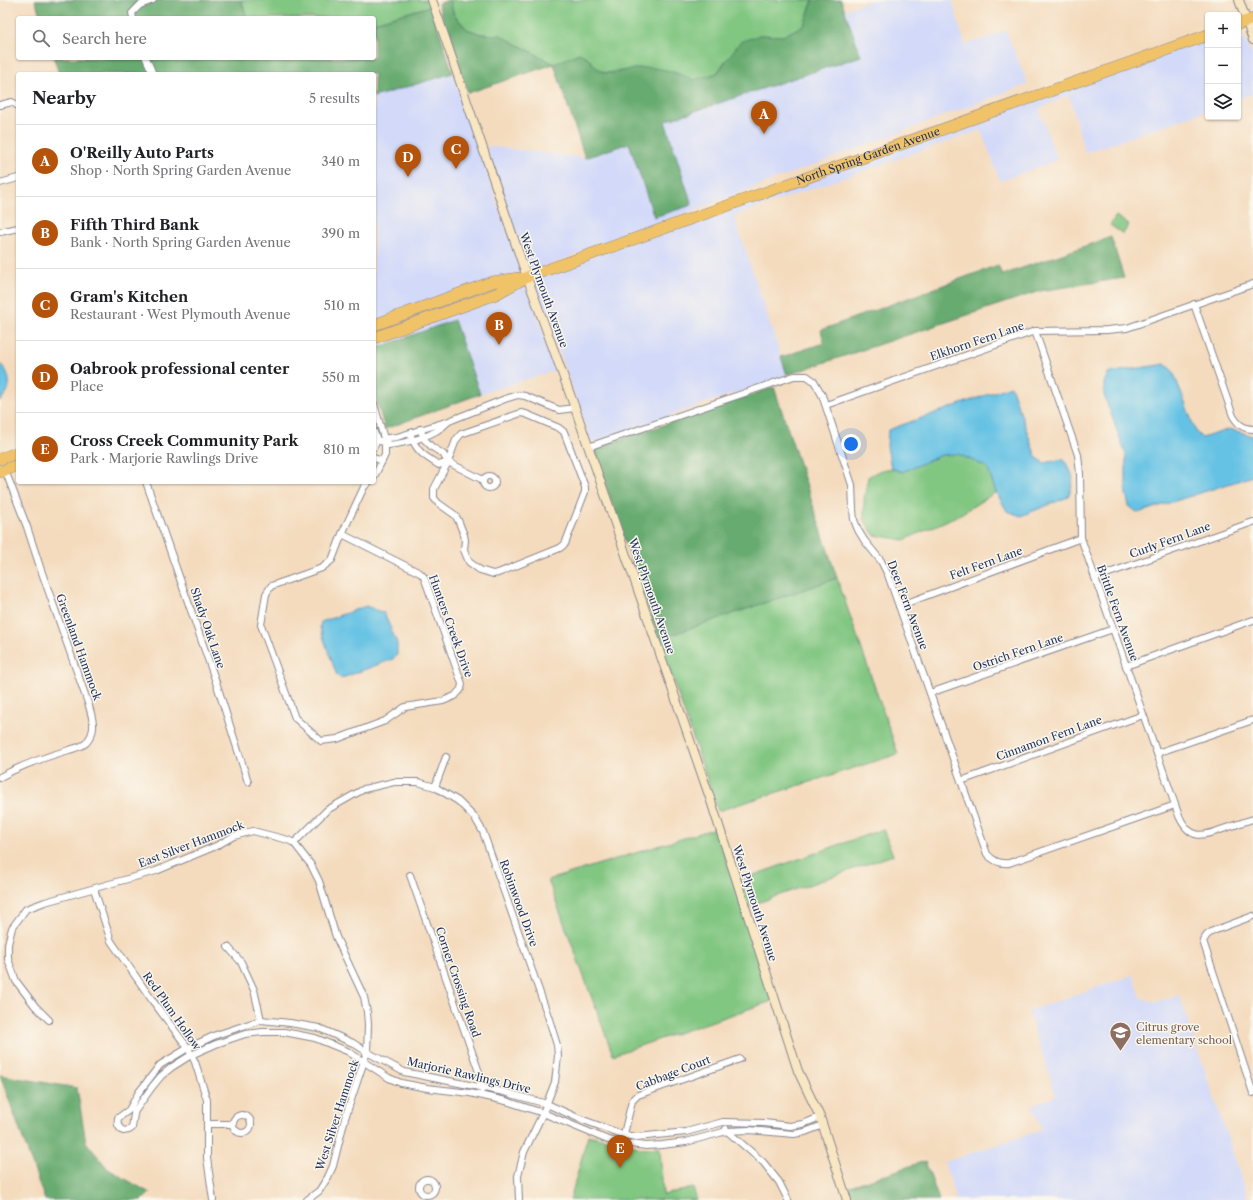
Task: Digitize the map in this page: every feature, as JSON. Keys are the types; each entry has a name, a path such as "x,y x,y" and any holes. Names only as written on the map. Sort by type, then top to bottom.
{"highway":[{"name":"North Spring Garden Avenue","path":"376,324 492,282 527,276 1205,36"},
{"name":"North Spring Garden Avenue","path":"376,337 496,294 527,276"},
{"path":"0,459 16,453"},
{"path":"2,471 16,467"}],"street":[{"path":"133,16 132,13 140,5 153,0"},
{"name":"West Plymouth Avenue","path":"432,0 710,798 798,1071 821,1121 847,1200"},
{"path":"1239,0 1253,40"},
{"path":"147,60 152,72"},
{"path":"0,105 12,102 16,105"},
{"path":"0,183 16,179"},
{"path":"0,232 16,228"},
{"name":"Elkhorn Fern Lane","path":"826,405 1034,331 1107,330 1127,328 1253,284"},
{"path":"1194,304 1233,416 1238,423 1249,429 1253,429"},
{"name":"Brittle Fern Avenue","path":"1034,331 1078,455 1080,474 1080,538 1175,805 1184,826 1189,831 1198,835 1207,835 1253,819"},
{"name":"Deer Fern Avenue","path":"588,447 794,376 807,376 814,381 826,405 852,485 852,509 854,520 864,540 881,561 888,575 987,854 1002,864 1009,863 1175,805"},
{"path":"385,442 388,438 420,430 518,395 525,396 559,410 575,408"},
{"path":"376,411 385,442 385,455 376,473"},
{"path":"520,413 526,414 559,428 564,432 585,487 585,492 565,544 560,548 498,573 486,572 473,566 465,555 465,540 458,520 455,515 438,503 433,494 434,489 448,462 456,440 462,434 520,413"},
{"path":"376,440 385,442 389,445 423,437 440,430 449,420"},
{"path":"420,430 423,437 430,445 443,454 448,462 483,480"},
{"path":"409,433 416,449 423,455 439,464 448,462"},
{"path":"420,452 430,445"},
{"path":"376,459 382,461"},
{"name":"Greenland Hammock","path":"0,777 14,769 47,756 85,745 94,724 27,527 2,471"},
{"name":"Shady Oak Lane","path":"147,484 216,682 248,782"},
{"name":"Hunters Creek Drive","path":"342,534 420,573 424,577 462,684 461,689 455,696 443,701 405,707 385,721 338,739 321,741 295,718 261,625 266,594 271,586 322,568 332,560 342,534 366,484"},
{"name":"Curly Fern Lane","path":"1095,578 1253,522"},
{"name":"Felt Fern Lane","path":"899,606 1080,538"},
{"path":"1126,666 1253,620"},
{"name":"Ostrich Fern Lane","path":"930,693 1113,629"},
{"name":"Cinnamon Fern Lane","path":"961,781 1143,715"},
{"path":"1157,753 1253,720"},
{"path":"435,787 446,757"},
{"name":"Robinwood Drive","path":"294,844 327,810 364,789 394,782 418,782 435,787 458,801 475,818 483,832 546,1009 558,1056 555,1082 547,1104 524,1152 518,1176 519,1200"},
{"name":"East Silver Hammock","path":"49,1020 35,1006 16,982 8,959 8,944 12,928 26,909 45,902 156,871 216,846 234,836 253,831 288,840 294,844 311,865 319,881 336,938 364,998 367,1012 367,1052"},
{"name":"Corner Crossing Road","path":"410,875 479,1072 482,1095"},
{"name":"Red Plum Hollow","path":"94,888 112,941 152,1000 188,1048 195,1062 207,1100 207,1158 213,1200"},
{"path":"1253,916 1212,931 1207,935 1203,942 1253,1092"},
{"path":"228,947 241,962 254,990 261,1020"},
{"name":"Marjorie Rawlings Drive","path":"261,1020 319,1028 353,1043 404,1072 482,1088 547,1104 578,1118 624,1135 637,1137 686,1132 723,1122 764,1123 790,1126 821,1121 805,1132 794,1134 749,1130 727,1131 686,1142 662,1146 646,1146 623,1143 608,1140 543,1113 482,1095 401,1083 389,1078 347,1052 316,1038 284,1032 263,1032 244,1034 191,1054 161,1076 152,1087 134,1114 132,1128 123,1131 117,1122 118,1118 129,1110 139,1092 160,1065 188,1048 216,1035 261,1020"},
{"name":"West Silver Hammock","path":"307,1200 319,1191 334,1166 345,1118 365,1062 367,1052"},
{"name":"Cabbage Court","path":"623,1143 632,1101 638,1095 740,1059"},
{"path":"723,1122 727,1131 763,1162 779,1182 788,1200"},
{"path":"208,1124 233,1124"}],"shaded area":[{"path":"871,0 952,0 965,45 1006,31 1028,84 530,272 486,146 585,158 629,143 654,217 692,205 665,121 861,56 845,10"},
{"path":"1241,37 1246,41 1253,56 1253,94 1241,98"},
{"path":"1205,43 1205,111 1085,153 1069,95 1039,109 1057,160 1000,181 981,130 734,216 787,375 591,443 532,278 1176,49"},
{"path":"453,73 522,274 376,320 376,96"},
{"path":"525,281 557,370 480,394 454,320 376,348 376,340"},
{"path":"509,283 495,291 376,333 376,327 492,286"},
{"name":"Citrus grove elementary school","path":"1133,975 1142,999 1156,1002 1179,995 1249,1200 956,1200 944,1162 1042,1130 1032,1105 1056,1096 1028,1011"}],"green space":[{"path":"35,0 241,0 246,16 40,16"},
{"path":"241,0 429,0 431,6 376,21 376,16 246,16"},
{"path":"450,0 813,0 804,25 783,36 760,35 725,61 717,73 694,81 672,71 643,68 606,73 599,70 586,56 554,64 500,35 481,34 467,29 454,15"},
{"path":"450,0 454,15 467,29 481,34 500,35 554,64 468,93 438,4"},
{"path":"813,0 841,0 861,56 665,121 692,205 654,217 629,143 585,158 554,64 579,53 606,73 640,68 654,68 694,80 717,73 740,42 760,35 783,36 804,25"},
{"path":"431,6 453,73 376,96 376,72 58,72 55,60 376,60 376,21"},
{"path":"1116,216 1129,225 1123,234 1110,225"},
{"path":"1111,237 1124,278 1040,291 787,375 781,357 824,343 821,330 998,265 1002,275"},
{"path":"454,320 480,394 385,429 376,400 376,348"},
{"path":"774,387 837,578 659,639 593,449"},
{"path":"958,454 987,467 996,492 959,515 904,540 874,535 864,519 864,498 868,477 884,469 892,469 902,472 942,455"},
{"path":"837,578 898,754 718,811 659,639"},
{"path":"716,828 772,1001 613,1055 548,880"},
{"path":"883,829 893,855 749,906 740,880"},
{"path":"0,1075 77,1088 86,1142 108,1169 150,1193 142,1200 45,1200"},
{"path":"588,1135 642,1148 660,1148 663,1195 693,1188 697,1200 570,1200"},
{"path":"925,1161 939,1200 851,1200 847,1187"}],"water":[{"path":"0,364 7,372 9,383 8,390 0,401"},
{"path":"1165,364 1173,371 1196,432 1202,438 1230,429 1253,436 1253,476 1138,513 1129,506 1126,494 1126,455 1104,395 1104,383 1108,373"},
{"path":"1011,386 1036,457 1044,463 1063,459 1070,470 1073,482 1068,497 1021,516 1007,511 996,492 987,467 958,454 942,455 902,472 891,468 887,446 888,430"},
{"path":"366,606 384,613 397,643 397,655 393,659 342,678 337,676 320,628 321,622"}],"place":[{"name":"O'Reilly Auto Parts","path":"764,134"},
{"name":"Gram's Kitchen","path":"456,169"},
{"name":"Oabrook professional center","path":"408,177"},
{"name":"Fifth Third Bank","path":"499,345"},
{"name":"Citrus grove elementary school","path":"1121,1052"},
{"name":"Cross Creek Community Park","path":"620,1168"}]}
